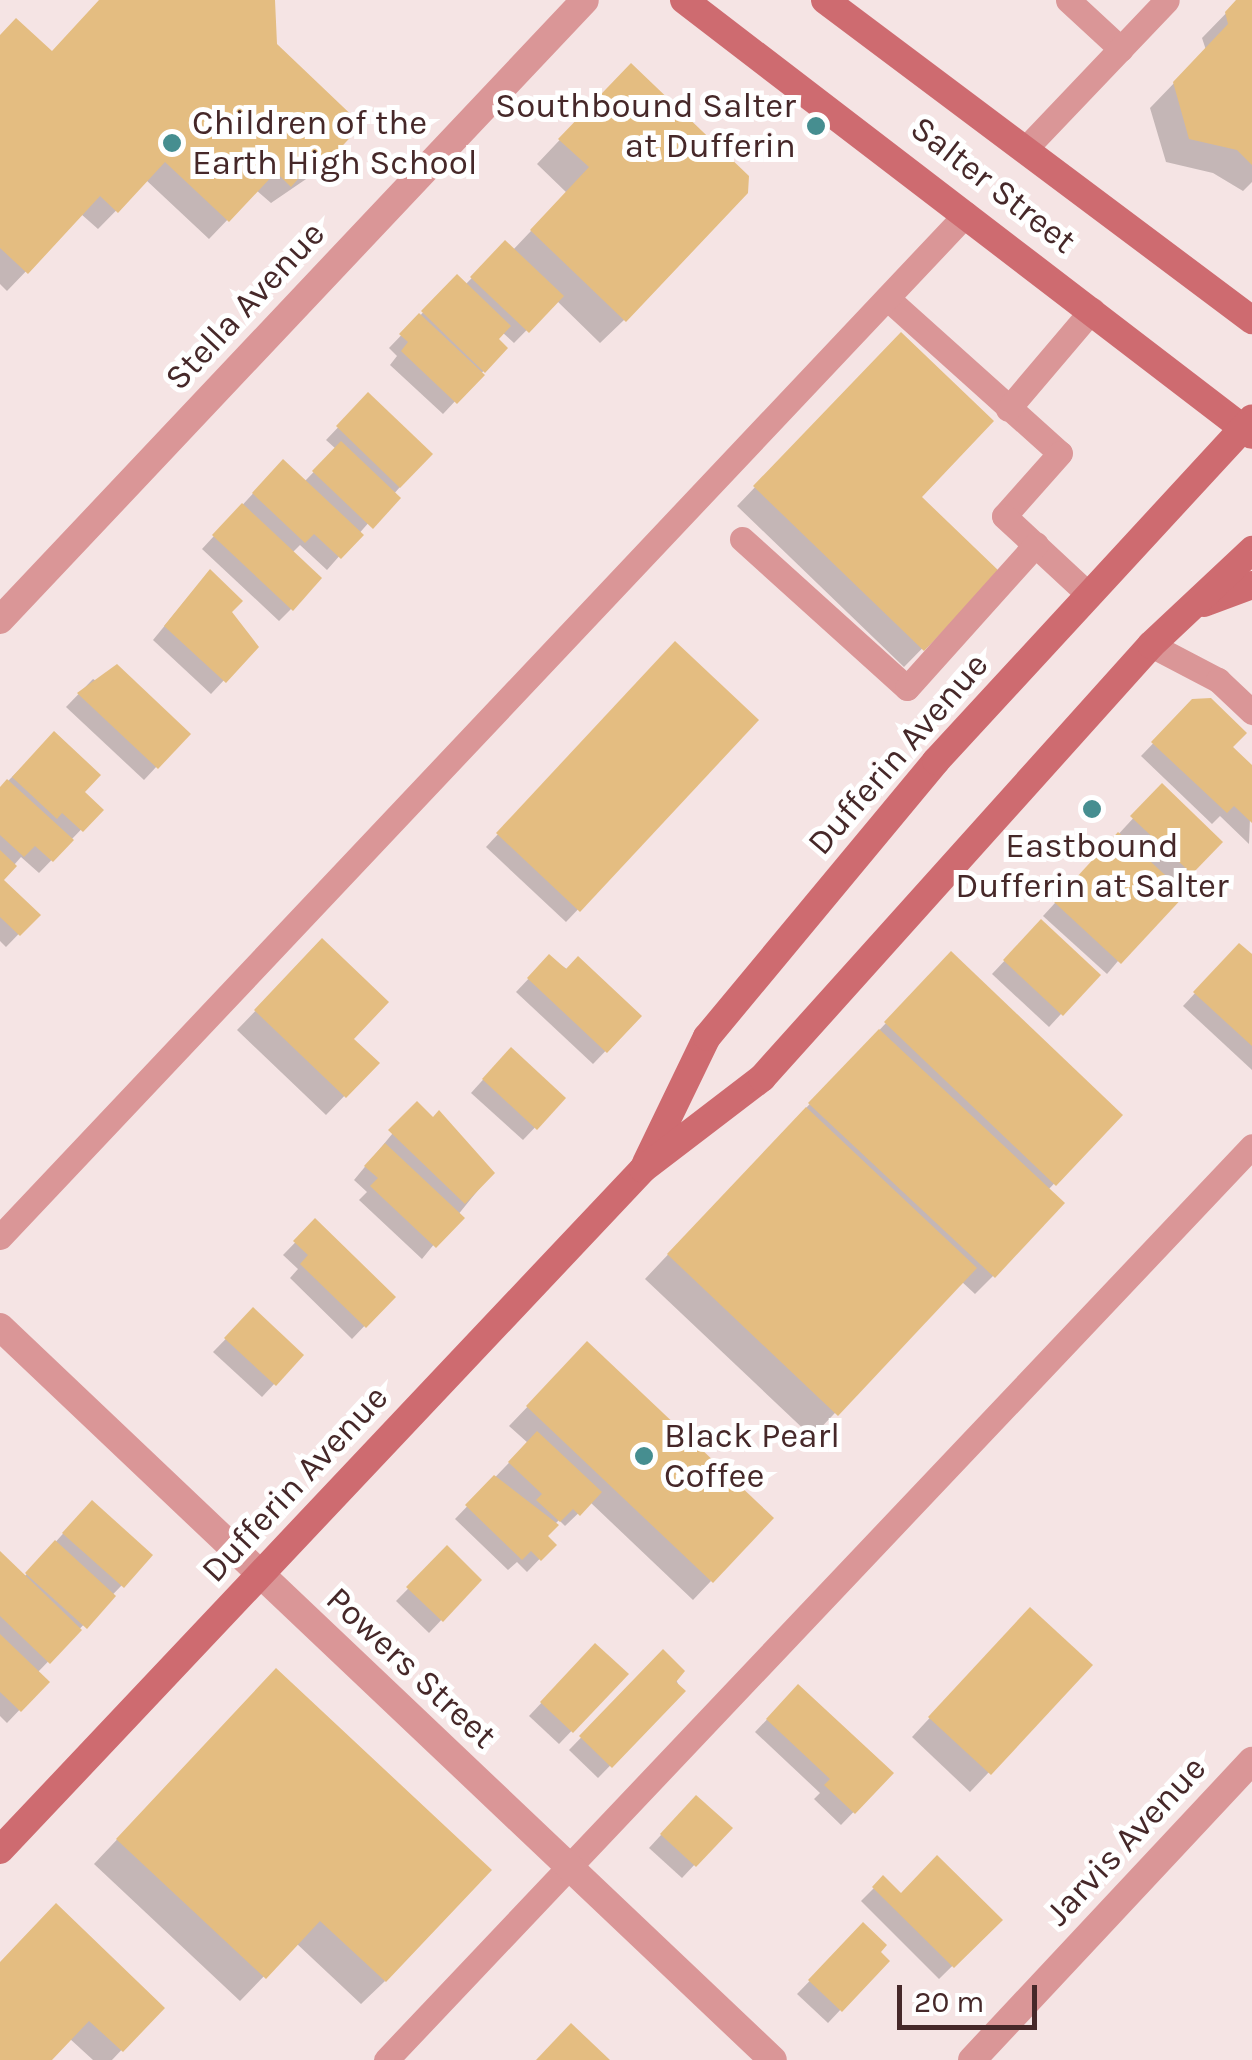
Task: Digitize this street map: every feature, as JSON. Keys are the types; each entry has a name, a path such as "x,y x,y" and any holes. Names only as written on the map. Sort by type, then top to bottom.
{"main road":[{"name":"Salter Street","path":"684,0 1249,428"},
{"name":"Salter Street","path":"825,0 1252,320"},
{"name":"Dufferin Avenue","path":"643,1168 707,1038 936,761 1249,428"},
{"name":"Dufferin Avenue","path":"0,1850 643,1168 762,1078 1151,645 1252,550"},
{"path":"1193,606 1252,586"}],"street":[{"name":"Stella Avenue","path":"0,620 585,0"},
{"name":"Powers Street","path":"0,1327 773,2060"},
{"name":"Jarvis Avenue","path":"972,2060 1252,1761"}],"lane":[{"path":"1068,0 1121,49"},
{"path":"1026,148 1167,0"},
{"path":"0,1238 966,214"},
{"path":"887,298 1060,453 1004,516 1088,595"},
{"path":"1008,409 1092,310"},
{"path":"742,539 907,688 1036,544"},
{"path":"1151,645 1218,680 1252,712"},
{"path":"386,2060 1252,1146"}],"building":[{"name":"Children of the Earth High School","path":"99,0 275,0 277,44 362,125 313,177 306,170 291,187 276,172 229,222 165,162 118,213 100,196 28,274 0,248 0,35 16,18 52,51"},
{"path":"1236,0 1252,0 1252,165 1237,150 1189,139 1173,82 1228,24 1225,12"},
{"path":"631,63 749,176 748,193 626,322 530,230 589,167 558,139"},
{"path":"505,240 564,296 529,333 470,277"},
{"path":"457,274 511,326 499,339 508,348 485,373 421,311"},
{"path":"419,313 485,375 457,404 401,351 408,342 399,334"},
{"path":"901,332 994,421 922,497 1000,572 924,651 753,486"},
{"path":"368,392 433,454 400,488 336,426"},
{"path":"341,441 401,498 373,529 312,471"},
{"path":"283,459 364,535 341,559 314,534 305,543 252,493"},
{"path":"242,503 322,578 293,611 212,535"},
{"path":"210,569 243,601 232,612 259,647 226,683 164,626"},
{"path":"675,641 759,720 580,912 496,833"},
{"path":"117,664 191,734 158,769 77,693"},
{"path":"1211,698 1247,733 1233,747 1252,765 1252,823 1234,806 1227,813 1151,742 1192,699"},
{"path":"54,731 101,775 85,792 104,810 83,832 62,813 57,819 12,777"},
{"path":"7,779 74,840 53,862 35,846 24,857 0,835 0,787"},
{"path":"1162,783 1223,842 1192,874 1130,816"},
{"path":"1118,832 1186,894 1121,964 1054,902"},
{"path":"0,850 17,866 4,880 41,915 20,936 0,917"},
{"path":"1041,919 1101,975 1063,1016 1003,960"},
{"path":"322,938 389,1002 354,1039 380,1063 346,1098 254,1010"},
{"path":"1239,943 1252,954 1252,1046 1193,992"},
{"path":"951,951 1123,1115 1056,1186 884,1022"},
{"path":"549,954 566,969 578,956 642,1016 607,1053 527,978"},
{"path":"879,1029 1065,1203 995,1278 808,1103"},
{"path":"511,1047 566,1098 537,1130 482,1079"},
{"path":"417,1101 433,1117 439,1110 495,1173 465,1204 388,1130"},
{"path":"806,1107 977,1268 838,1416 667,1254"},
{"path":"385,1143 465,1218 436,1248 370,1186 378,1178 364,1166"},
{"path":"315,1218 396,1297 366,1328 300,1264 308,1255 293,1241"},
{"path":"253,1307 304,1355 276,1386 224,1338"},
{"name":"Black Pearl Coffee","path":"587,1341 774,1518 713,1583 526,1406"},
{"path":"537,1431 602,1492 580,1516 573,1509 560,1522 536,1500 542,1494 508,1462"},
{"path":"494,1475 559,1525 548,1536 557,1545 541,1561 531,1551 522,1560 465,1505"},
{"path":"92,1500 153,1555 124,1588 62,1533"},
{"path":"55,1540 116,1596 87,1629 25,1573"},
{"path":"447,1545 482,1580 443,1622 406,1587"},
{"path":"0,1551 82,1630 50,1664 0,1616"},
{"path":"1030,1607 1093,1665 991,1775 928,1717"},
{"path":"0,1634 50,1682 21,1712 0,1692"},
{"path":"595,1643 629,1674 573,1733 540,1702"},
{"path":"663,1649 685,1671 676,1682 686,1691 612,1768 579,1736"},
{"path":"276,1668 492,1870 386,1982 320,1921 266,1979 116,1839"},
{"path":"798,1684 894,1773 855,1814 824,1785 830,1779 766,1719"},
{"path":"696,1795 733,1828 696,1867 660,1834"},
{"path":"937,1855 1003,1920 954,1968 872,1887 883,1875 901,1893"},
{"path":"56,1903 165,2008 123,2052 89,2021 52,2060 0,2060 0,1962"},
{"path":"863,1922 887,1945 881,1952 890,1961 842,2012 808,1980"},
{"path":"571,2023 610,2060 536,2060"}],"place":[{"name":"Southbound Salter at Dufferin","path":"816,126"},
{"name":"Children of the Earth High School","path":"172,143"},
{"name":"Eastbound Dufferin at Salter","path":"1092,809"},
{"name":"Black Pearl Coffee","path":"644,1456"}]}
